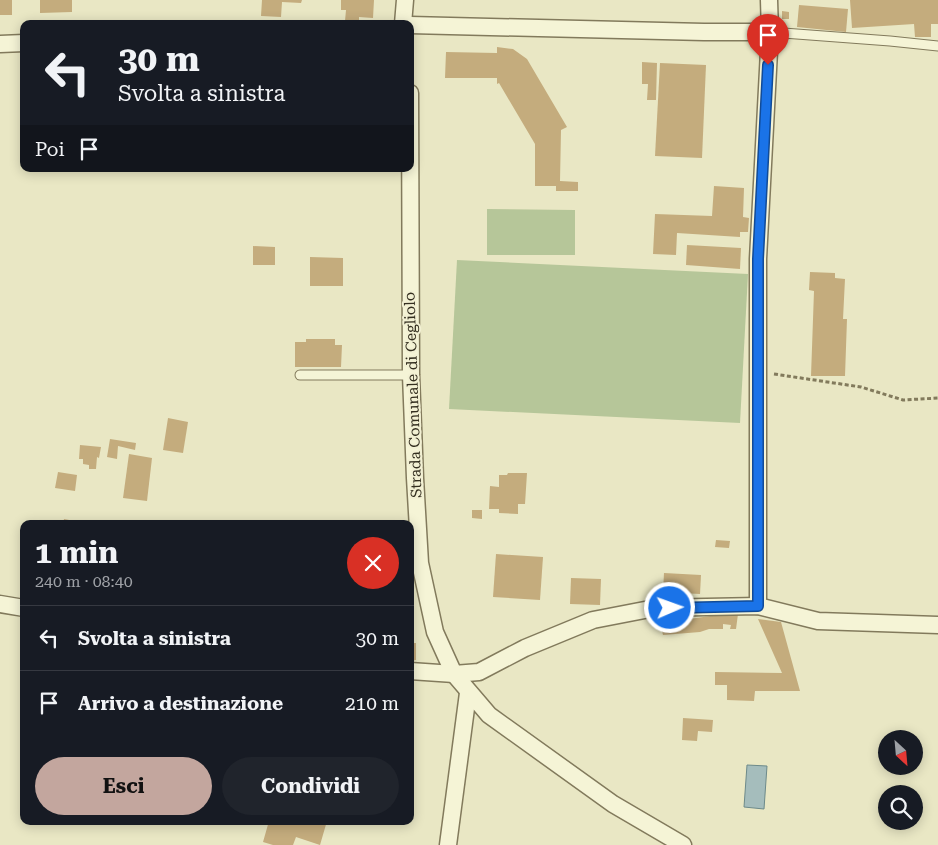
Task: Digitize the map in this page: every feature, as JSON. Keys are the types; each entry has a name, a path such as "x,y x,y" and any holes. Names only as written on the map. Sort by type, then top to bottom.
{"street":[{"path":"403,20 405,0"},
{"path":"758,606 756,372 758,259 770,32 769,0"},
{"path":"414,25 770,32"},
{"path":"0,44 20,43"},
{"name":"Strada Comunale di Cegliolo","path":"410,172 411,375 420,563 435,632 454,674 468,693 489,715 613,804 683,845"},
{"path":"0,604 20,607"},
{"path":"414,671 454,674 479,672 525,648 593,620 655,608 758,606 818,621 938,625"},
{"path":"448,845 468,693"}],"lane":[{"path":"770,32 938,46"},
{"path":"300,375 411,375"}],"path":[{"path":"756,372 861,387 903,400 938,398"}],"green space":[{"path":"487,209 575,210 575,255 487,255"},
{"path":"457,260 748,274 740,423 449,409"}],"water":[{"path":"747,765 767,766 764,809 744,807"}],"building":[{"path":"0,0 12,0 12,15 0,15"},
{"path":"40,0 72,0 72,12 40,13"},
{"path":"262,0 302,0 301,3 282,2 281,17 261,16"},
{"path":"341,0 374,0 373,18 359,17 359,20 345,20 346,10 341,10"},
{"path":"850,0 938,0 938,24 931,24 931,37 915,37 914,24 852,28"},
{"path":"799,5 848,9 846,32 797,27"},
{"path":"782,11 789,12 789,19 782,19"},
{"path":"497,47 513,49 527,59 567,127 561,130 560,181 578,182 578,191 556,191 556,186 535,186 535,144 499,83 497,84 497,78 445,78 446,52 497,53"},
{"path":"642,62 657,63 656,100 647,100 648,84 642,84"},
{"path":"660,63 706,65 702,158 655,156"},
{"path":"714,186 744,188 743,217 749,218 748,232 740,232 740,237 677,233 676,255 653,254 655,214 712,216"},
{"path":"687,245 741,248 740,269 686,265"},
{"path":"253,246 275,247 275,265 253,265"},
{"path":"310,257 343,258 343,286 310,286"},
{"path":"810,272 835,273 835,278 845,279 843,319 847,319 845,376 811,376 814,291 809,290"},
{"path":"306,339 335,339 335,345 342,345 341,367 295,367 295,342 306,342"},
{"path":"168,418 188,422 183,453 163,450"},
{"path":"110,439 136,443 135,450 118,446 117,459 107,457"},
{"path":"80,445 101,447 99,458 97,457 96,469 89,469 89,465 83,464 83,459 79,459"},
{"path":"129,454 152,458 147,501 123,498"},
{"path":"58,472 77,475 75,491 55,488"},
{"path":"508,473 527,473 525,504 518,504 518,514 499,513 499,509 489,509 490,486 499,487 499,475 507,475"},
{"path":"472,510 482,510 482,519 472,518"},
{"path":"716,540 730,541 729,548 715,547"},
{"path":"496,554 543,557 540,600 493,597"},
{"path":"664,573 701,575 700,594 663,592"},
{"path":"571,578 601,579 600,605 570,604"},
{"path":"738,614 736,629 730,629 731,625 723,624 723,629 663,635 660,623"},
{"path":"758,619 781,622 800,691 755,691 754,701 727,700 727,685 715,685 715,672 782,673"},
{"path":"414,643 416,643 416,660 414,660"},
{"path":"683,718 713,720 712,732 698,731 697,741 682,740"},
{"path":"268,825 326,825 320,845 296,837 293,845 273,845 263,842"}],"route":[{"path":"670,608 758,606 756,372 758,259 768,65"}]}
